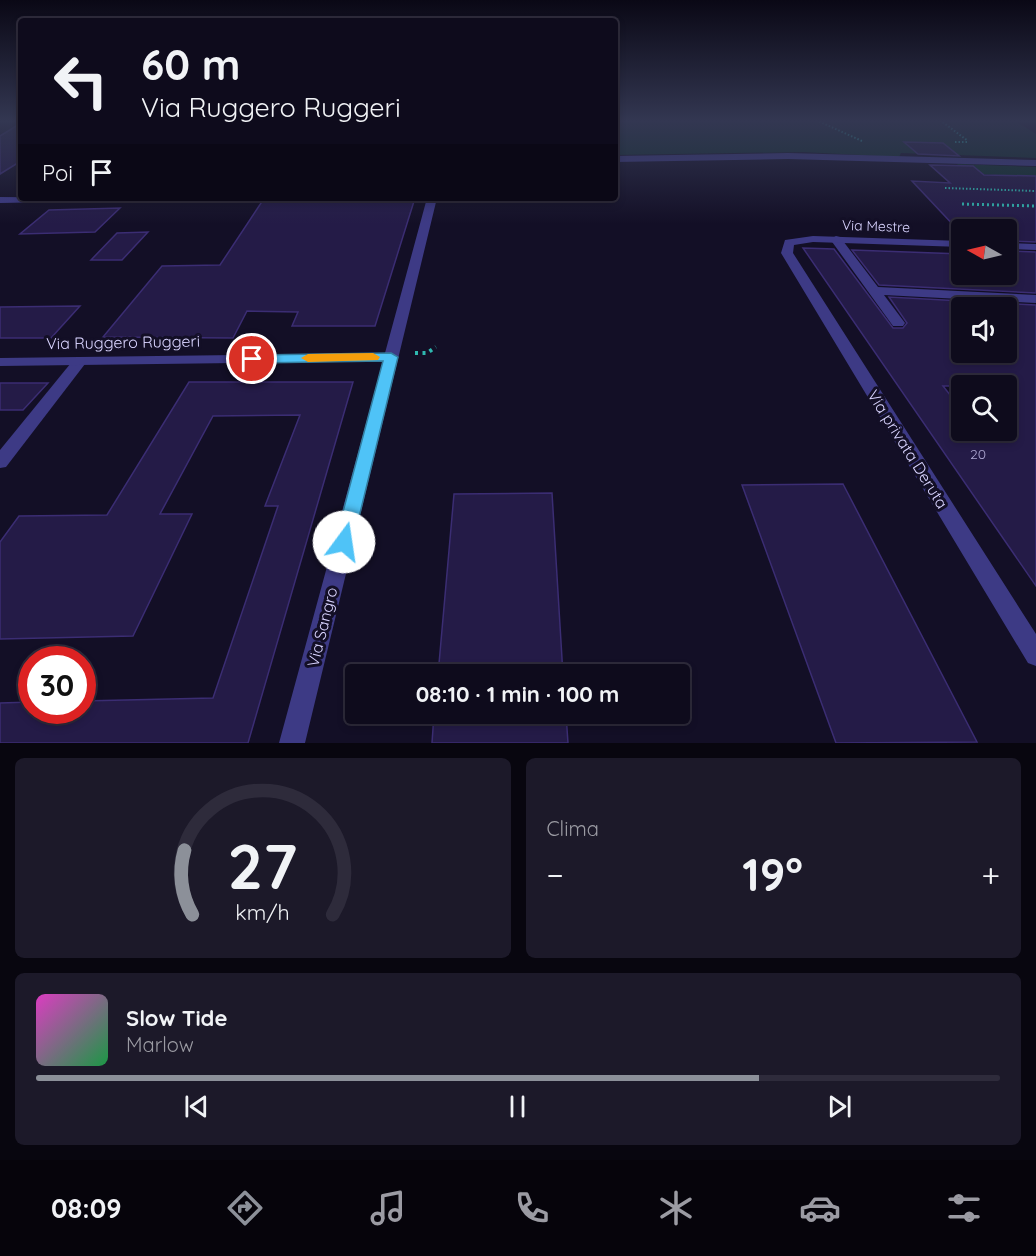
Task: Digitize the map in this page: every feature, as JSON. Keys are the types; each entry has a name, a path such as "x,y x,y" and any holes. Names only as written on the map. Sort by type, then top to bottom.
{"street":[{"path":"618,159 804,156 1036,163"},
{"path":"0,200 18,200"},
{"name":"Via Sangro","path":"292,743 431,201"},
{"name":"Via Mestre","path":"789,242 807,239 836,239 951,244"},
{"path":"836,239 898,324"},
{"name":"Via privata Deruta","path":"789,242 787,253 1036,655"},
{"path":"1017,246 1036,247"},
{"path":"875,291 1036,299"},
{"name":"Via Ruggero Ruggeri","path":"0,362 391,357"},
{"path":"0,462 80,361"}],"path":[{"path":"945,188 1036,191"},
{"path":"962,204 1036,206"},
{"path":"415,353 427,352 436,347"}],"green space":[{"path":"854,155 900,155 899,157"},
{"path":"946,155 1036,155 1036,158"},
{"path":"957,164 1036,167 1036,176 969,174"}],"building":[{"path":"0,155 18,155 18,163 0,174"},
{"path":"930,165 973,166 984,175 1036,176 1036,242 1017,241 1017,219 951,219 951,223 912,181 950,183"},
{"path":"262,201 414,201 375,326 292,326 298,312 247,311 233,338 103,337 162,266 220,265"},
{"path":"120,208 95,232 20,234 49,210"},
{"path":"148,232 122,260 91,260 117,233"},
{"path":"803,248 834,249 893,328 903,328 907,323 889,297 951,300 951,363 1017,363 1017,304 1036,305 1036,586"},
{"path":"852,250 951,254 951,285 1017,285 1017,251 1036,252 1036,293 879,285"},
{"path":"80,306 51,338 0,338 0,307"},
{"path":"189,382 353,382 248,743 0,743 0,703 18,702 18,724 96,724 96,701 213,698 278,506 265,506 300,415 213,416 160,514 192,514 133,636 0,639 0,542 19,516 107,515"},
{"path":"0,383 48,383 23,410 0,410"},
{"path":"843,484 977,742 836,743 742,485"},
{"path":"552,493 562,664 439,664 454,494"},
{"path":"433,724 567,724 568,743 432,743"}],"slow traffic":[{"path":"308,358 373,357"}],"route":[{"path":"252,359 391,357 344,542"}]}
